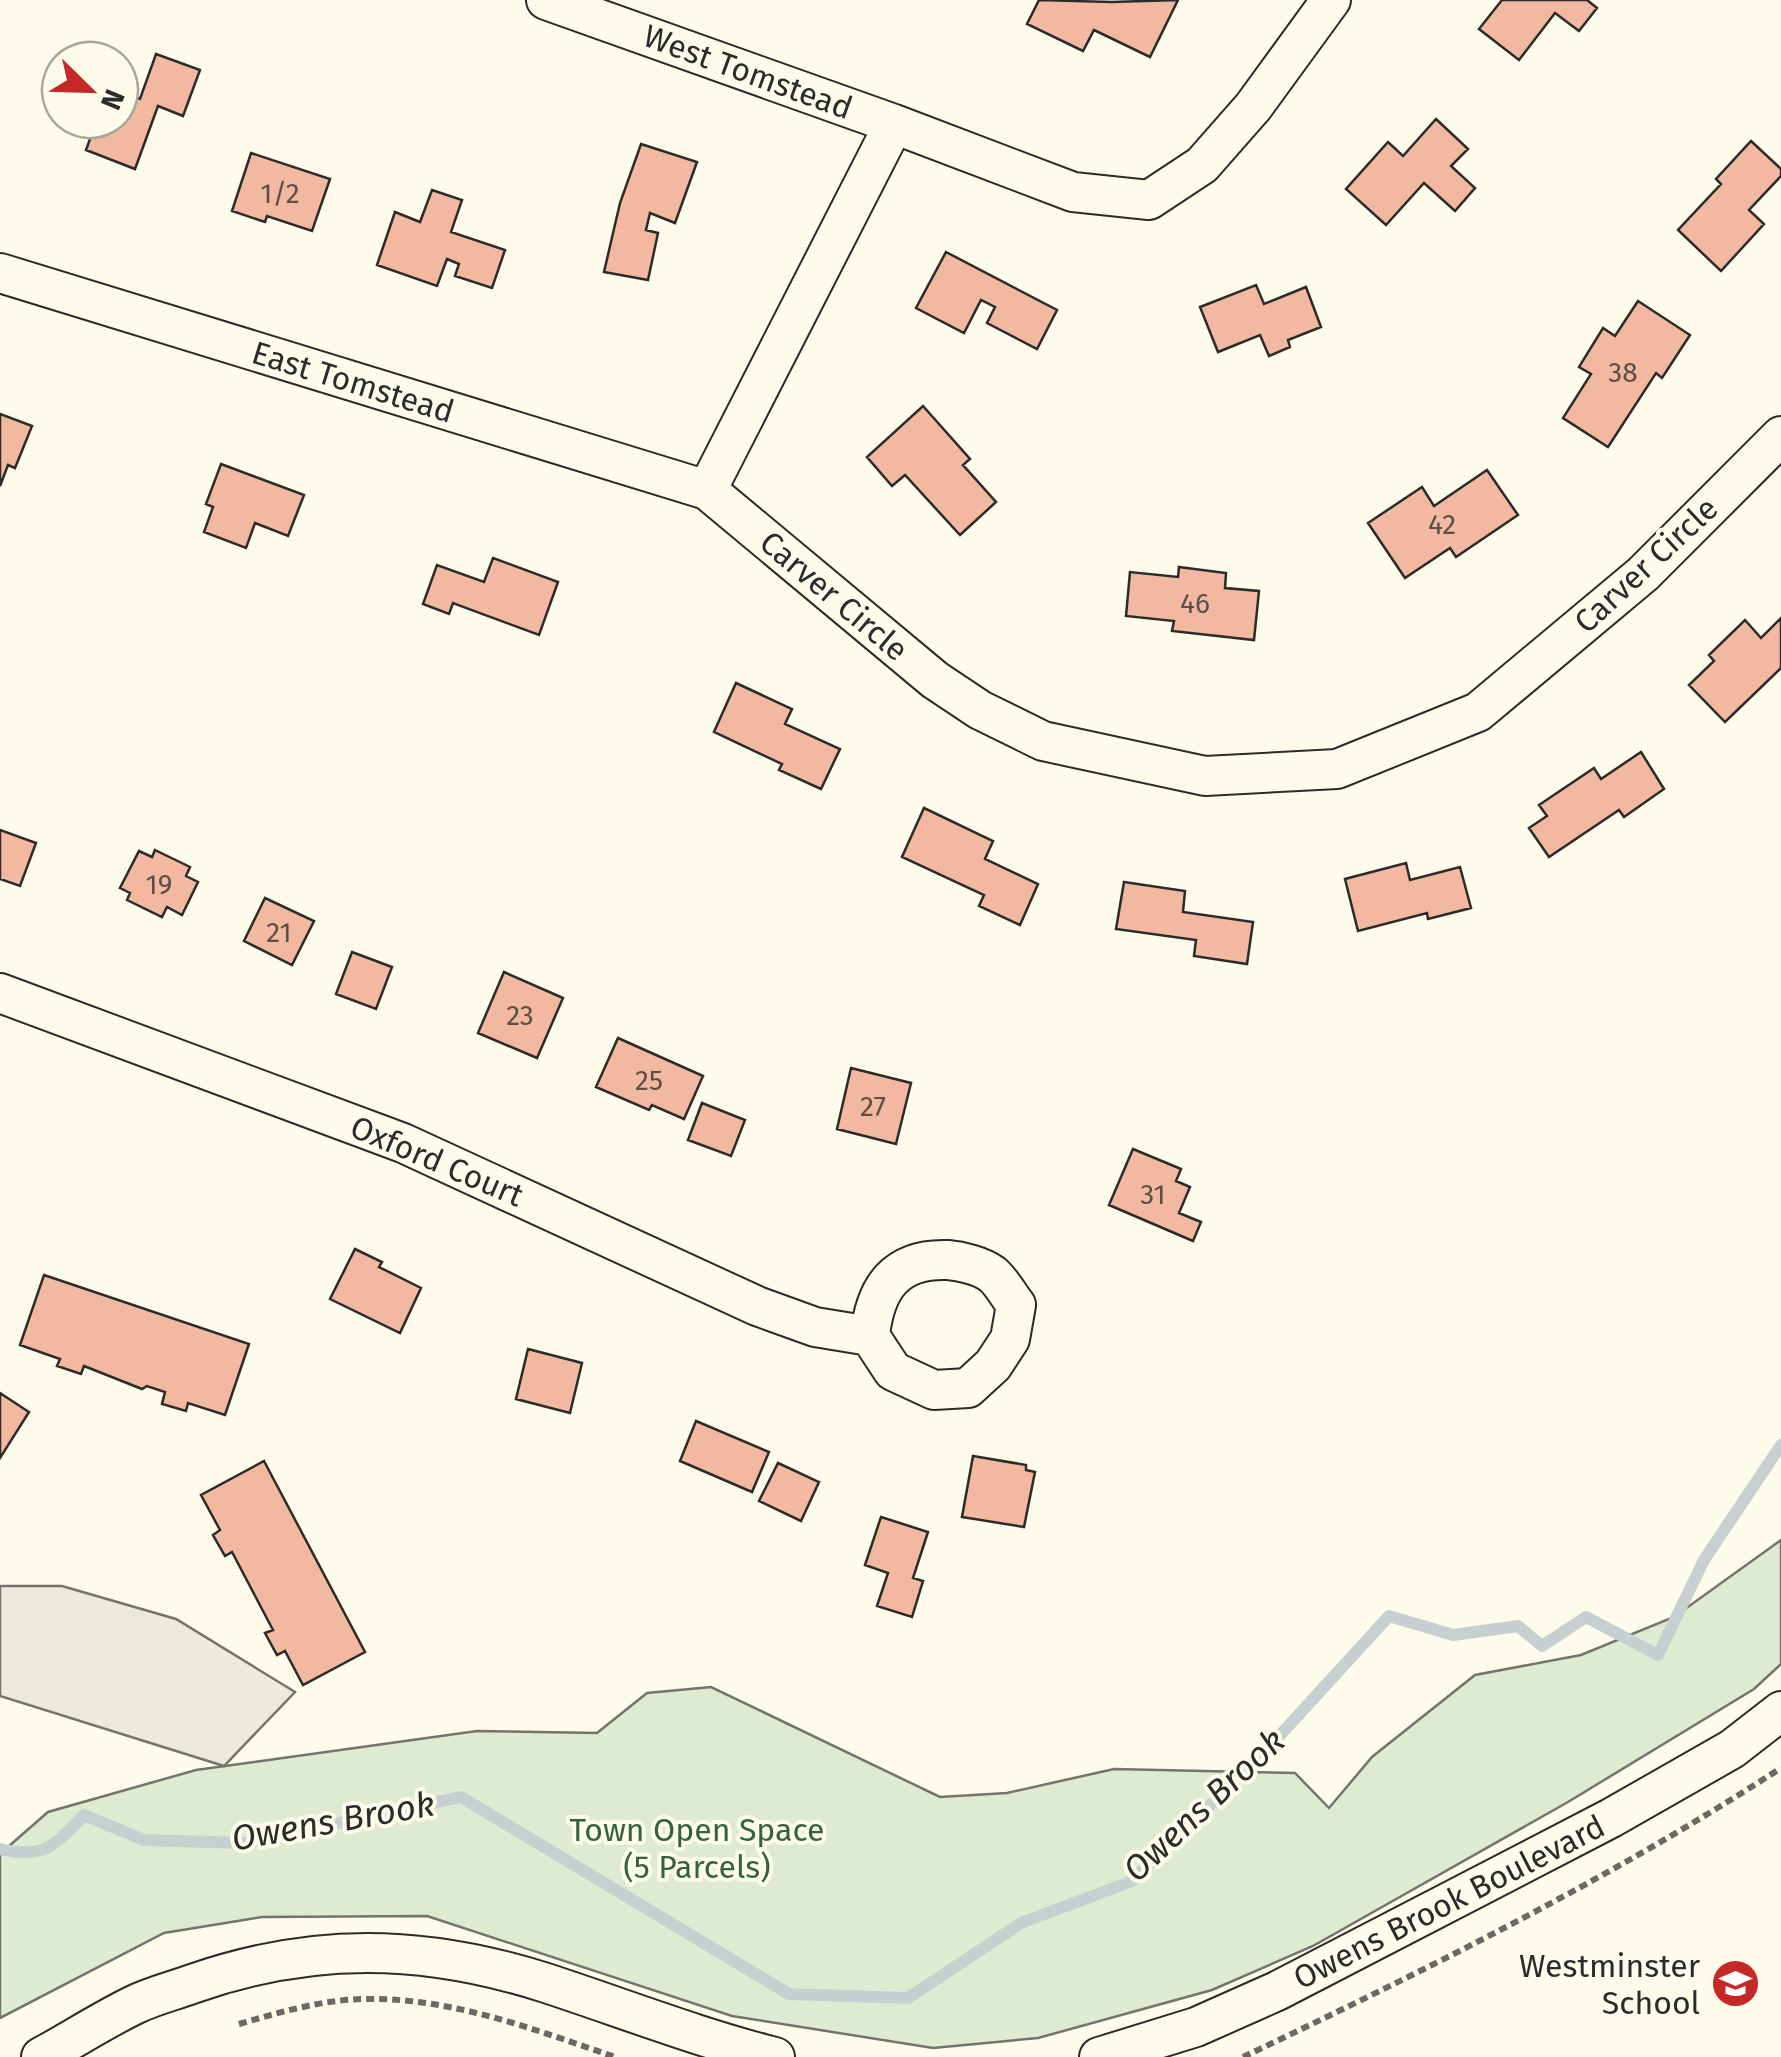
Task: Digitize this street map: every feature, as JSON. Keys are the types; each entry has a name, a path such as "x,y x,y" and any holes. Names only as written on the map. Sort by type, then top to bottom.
{"street":[{"name":"West Tomstead","path":"546,0 894,124"},
{"path":"707,490 894,124 1073,192 1149,200 1202,165 1253,107 1330,0"},
{"name":"East Tomstead","path":"0,273 707,490"},
{"name":"Carver Circle","path":"707,490 935,680 980,710 1043,742 1205,776 1337,769 1478,712 1643,574 1781,436"},
{"name":"Oxford Court","path":"0,993 403,1142 757,1306 815,1327 870,1336"},
{"name":"Owens Brook Boulevard","path":"1099,2057 1196,2027 1278,1992 1611,1818 1732,1749 1781,1711"},
{"path":"41,2057 137,2004 218,1975 297,1956 371,1952 440,1957 540,1981 728,2046 775,2057"}],"path":[{"path":"1242,2057 1396,1984 1707,1816 1781,1768"},
{"path":"240,2024 296,2008 368,1999 458,2009 616,2057"}],"green space":[{"name":"Town Open Space (5 Parcels)","path":"1781,1540 1781,1664 1754,1689 1568,1802 1313,1946 1212,1990 1038,2038 933,2048 732,2016 427,1916 262,1917 164,1933 0,2018 0,1854 48,1812 196,1770 477,1731 597,1733 647,1693 711,1687 940,1797 1007,1793 1114,1769 1295,1773 1329,1808 1372,1757 1475,1675 1581,1655 1674,1617"}],"shaded area":[{"path":"0,1586 62,1586 176,1619 295,1692 224,1766 0,1696"}],"building":[{"path":"1039,0 1178,0 1150,57 1094,30 1083,51 1027,24"},
{"path":"1502,0 1587,0 1597,8 1579,31 1555,13 1519,60 1479,29"},
{"path":"156,54 200,70 183,116 158,106 135,169 86,150 90,140 140,140 140,99"},
{"path":"1436,119 1468,149 1451,166 1475,188 1455,211 1424,183 1386,225 1346,189 1388,142 1403,156"},
{"path":"1751,141 1781,169 1781,176 1749,210 1764,224 1721,271 1678,230 1721,184 1716,179"},
{"path":"641,144 697,162 675,223 650,213 646,230 658,233 648,280 604,272 620,203"},
{"path":"251,153 330,179 312,231 267,216 265,222 232,211"},
{"path":"432,190 462,200 451,232 505,250 492,288 455,276 459,264 447,259 437,286 377,265 395,212 420,222"},
{"path":"946,252 1057,310 1037,349 987,323 995,307 981,300 964,333 916,308"},
{"path":"1256,285 1264,304 1306,287 1321,327 1288,340 1290,347 1269,356 1260,335 1218,352 1200,307"},
{"path":"1638,301 1690,335 1662,378 1656,373 1608,447 1563,418 1591,374 1579,367 1603,328 1615,336"},
{"path":"923,406 970,459 963,465 996,502 960,535 905,475 892,486 867,457"},
{"path":"0,414 32,426 15,468 8,465 0,486"},
{"path":"221,464 304,495 288,536 255,523 246,548 204,532 213,507 206,504"},
{"path":"1487,470 1518,515 1456,557 1450,548 1405,578 1368,523 1422,487 1434,506"},
{"path":"493,558 558,582 539,635 453,603 449,614 423,604 437,565 484,582"},
{"path":"1179,567 1226,573 1225,588 1259,591 1254,640 1172,631 1174,621 1126,616 1130,572 1178,577"},
{"path":"1781,618 1781,668 1725,722 1689,685 1714,661 1709,655 1745,620 1761,638"},
{"path":"736,683 792,709 785,724 840,749 821,789 779,770 782,764 714,732"},
{"path":"1641,752 1664,789 1624,817 1619,810 1549,857 1529,828 1547,816 1539,805 1594,768 1601,779"},
{"path":"924,808 993,841 985,859 1038,884 1020,925 979,906 984,895 902,857"},
{"path":"0,830 36,843 20,886 0,879"},
{"path":"155,850 190,867 186,876 198,882 182,915 167,907 162,917 127,900 130,893 120,888 139,851 152,857"},
{"path":"1406,863 1410,880 1460,867 1471,908 1428,919 1427,913 1358,931 1345,879"},
{"path":"1124,882 1185,891 1183,912 1253,922 1247,964 1194,956 1196,940 1116,929"},
{"path":"265,898 314,921 292,965 244,941"},
{"path":"352,952 392,967 376,1009 336,994"},
{"path":"504,972 563,998 537,1058 478,1033"},
{"path":"618,1038 703,1076 684,1119 652,1105 649,1110 596,1087"},
{"path":"851,1068 911,1083 896,1144 837,1129"},
{"path":"702,1103 745,1120 731,1156 688,1140"},
{"path":"1133,1149 1181,1169 1176,1181 1190,1187 1179,1213 1201,1222 1193,1241 1109,1205"},
{"path":"355,1249 382,1262 379,1267 421,1288 400,1333 330,1299"},
{"path":"44,1275 249,1344 225,1415 188,1403 186,1411 162,1404 165,1392 147,1386 142,1389 84,1366 81,1374 57,1366 60,1359 20,1345"},
{"path":"528,1349 582,1363 570,1413 516,1399"},
{"path":"0,1393 29,1412 0,1458"},
{"path":"696,1421 769,1452 752,1492 680,1461"},
{"path":"973,1456 1026,1465 1026,1470 1035,1472 1024,1527 962,1517"},
{"path":"264,1461 365,1652 303,1685 285,1651 277,1655 265,1633 273,1630 232,1552 225,1556 213,1535 220,1530 201,1495"},
{"path":"778,1463 819,1482 801,1521 759,1501"},
{"path":"881,1517 928,1532 913,1578 923,1581 912,1617 877,1606 888,1573 865,1565"}],"waterway":[{"name":"Owens Brook","path":"0,1849 28,1852 48,1847 84,1815 144,1840 245,1843 461,1797 789,1994 908,1998 1021,1923 1132,1881 1261,1756 1389,1616 1453,1635 1518,1626 1542,1646 1586,1617 1658,1655 1704,1560 1781,1445"}],"place":[{"name":"Westminster School","path":"1735,1984"}]}
